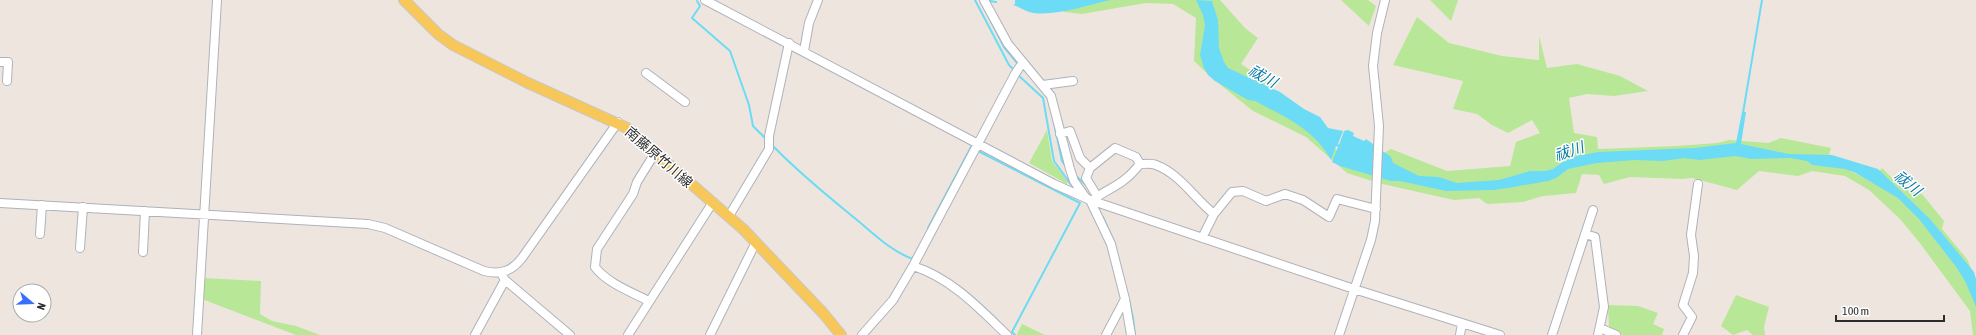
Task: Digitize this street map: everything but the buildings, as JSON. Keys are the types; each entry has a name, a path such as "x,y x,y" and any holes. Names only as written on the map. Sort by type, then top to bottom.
{"main road":[{"name":"南藤原竹川線","path":"404,0 438,34 458,48 528,83 618,122 627,128 729,216 756,242 823,313 841,335"}],"street":[{"path":"197,335 217,0"},
{"path":"705,0 1054,184 1202,238 1354,289 1500,335"},
{"path":"804,51 809,23 818,0"},
{"path":"984,0 1008,44 1022,63 1043,85 1053,101 1060,134 1073,178 1092,199"},
{"path":"1339,335 1371,240 1376,209 1378,183 1379,111 1373,66 1377,33 1385,0"},
{"path":"729,216 769,149 771,129 789,43"},
{"path":"0,62 8,62 7,81"},
{"path":"862,335 893,300 913,266 1014,74 1022,63"},
{"path":"646,73 685,102"},
{"path":"1043,85 1073,81"},
{"path":"474,335 503,276 522,258 618,122"},
{"path":"1060,134 1070,131 1080,158 1090,168"},
{"path":"1131,335 1125,299 1111,244 1092,199 1086,178 1090,168 1115,148 1136,157 1140,164"},
{"path":"649,301 613,282 599,273 595,267 597,249 633,194 637,182 655,153"},
{"path":"1092,199 1108,192 1125,180 1140,164 1155,164 1187,187 1200,202 1214,214"},
{"path":"1683,335 1692,317 1683,305 1693,273 1694,256 1692,235 1698,184"},
{"path":"1202,238 1214,214 1232,192 1243,191 1266,201 1285,194 1303,200 1329,217 1337,200 1376,209"},
{"path":"628,335 713,202"},
{"path":"0,203 376,226 484,271 503,276 570,335"},
{"path":"40,234 42,205"},
{"path":"80,248 83,207"},
{"path":"1552,335 1593,210"},
{"path":"143,252 145,211"},
{"path":"1585,234 1594,237 1604,307 1599,332 1616,335"},
{"path":"710,335 756,242"},
{"path":"913,266 928,271 946,281 971,301 1007,335"},
{"path":"1106,335 1125,299"},
{"path":"1460,335 1462,323"}],"green space":[{"path":"1057,0 1220,0 1245,28 1258,38 1241,64 1270,83 1259,101 1330,141 1347,164 1364,165 1391,149 1447,171 1510,166 1516,142 1540,133 1532,120 1508,133 1492,125 1477,114 1453,109 1463,81 1393,65 1417,17 1449,43 1502,56 1539,60 1539,36 1547,68 1577,64 1620,76 1648,91 1614,96 1587,94 1569,98 1574,133 1597,137 1598,149 1677,146 1717,143 1729,140 1768,143 1781,138 1831,148 1826,165 1848,169 1871,182 1882,168 1903,189 1922,194 1944,221 1942,229 1967,259 1976,280 1976,335 1973,335 1970,311 1919,242 1900,219 1869,190 1845,176 1812,171 1798,176 1759,171 1737,190 1692,178 1630,177 1604,184 1599,175 1582,174 1576,193 1543,196 1523,202 1487,204 1479,198 1454,200 1378,183 1347,173 1306,137 1253,111 1212,78 1194,61 1196,18 1173,4 1146,3 1082,14 1064,12"},
{"path":"1341,0 1368,0 1376,6 1369,26"},
{"path":"1430,0 1458,0 1451,21"},
{"path":"1047,130 1052,161 1068,182 1067,184 1029,163"},
{"path":"203,278 261,281 260,314 272,321 296,326 320,335 296,335 202,299"},
{"path":"1736,295 1769,307 1764,327 1765,335 1753,335 1747,330 1733,335 1721,326"},
{"path":"1608,305 1638,306 1658,313 1653,324 1664,329 1662,335 1623,335 1609,329"},
{"path":"1022,324 1045,335 1018,335 1017,334"}],"water":[{"path":"1015,0 1111,0 1072,10 1043,14 1033,13 1013,5 1015,4"},
{"path":"1196,0 1212,1 1218,20 1219,48 1228,68 1280,92 1304,109 1320,117 1328,128 1343,131 1338,144 1339,145 1344,131 1348,130 1354,133 1353,136 1364,141 1366,139 1391,157 1393,163 1419,176 1439,177 1457,183 1499,180 1530,171 1545,171 1553,169 1563,162 1577,156 1598,152 1694,148 1736,143 1742,112 1746,112 1741,144 1789,154 1832,155 1878,169 1930,219 1974,272 1976,279 1976,307 1966,283 1957,268 1919,219 1898,198 1854,172 1845,169 1812,165 1807,161 1791,158 1752,159 1735,156 1700,160 1684,158 1663,161 1634,160 1597,163 1568,169 1556,178 1548,181 1508,188 1493,190 1446,191 1400,181 1391,181 1340,166 1332,162 1338,147 1336,146 1331,160 1316,140 1298,125 1255,101 1248,100 1215,81 1208,75 1200,55 1205,25 1203,15"}],"waterway":[{"path":"975,0 1009,65 1014,70"},
{"path":"980,0 1004,47 1018,64"},
{"path":"1743,113 1762,0"},
{"path":"697,1 700,6 692,18 730,51 749,105 753,126 765,138"},
{"path":"990,1 996,2"},
{"path":"1022,68 1029,75"},
{"path":"1017,74 1043,98 1054,161 1072,186"},
{"path":"1053,118 1062,161 1066,167"},
{"path":"774,147 794,167 884,242 905,256 913,259 913,257"},
{"path":"928,228 971,147"},
{"path":"980,152 1080,203 1012,332 1015,335"},
{"path":"1075,175 1087,186"},
{"path":"1103,217 1115,244"},
{"path":"1129,300 1135,335"}],"water label":[{"name":"祓川","path":"1263,76"},
{"name":"祓川","path":"1569,151"},
{"name":"祓川","path":"1908,183"}]}
